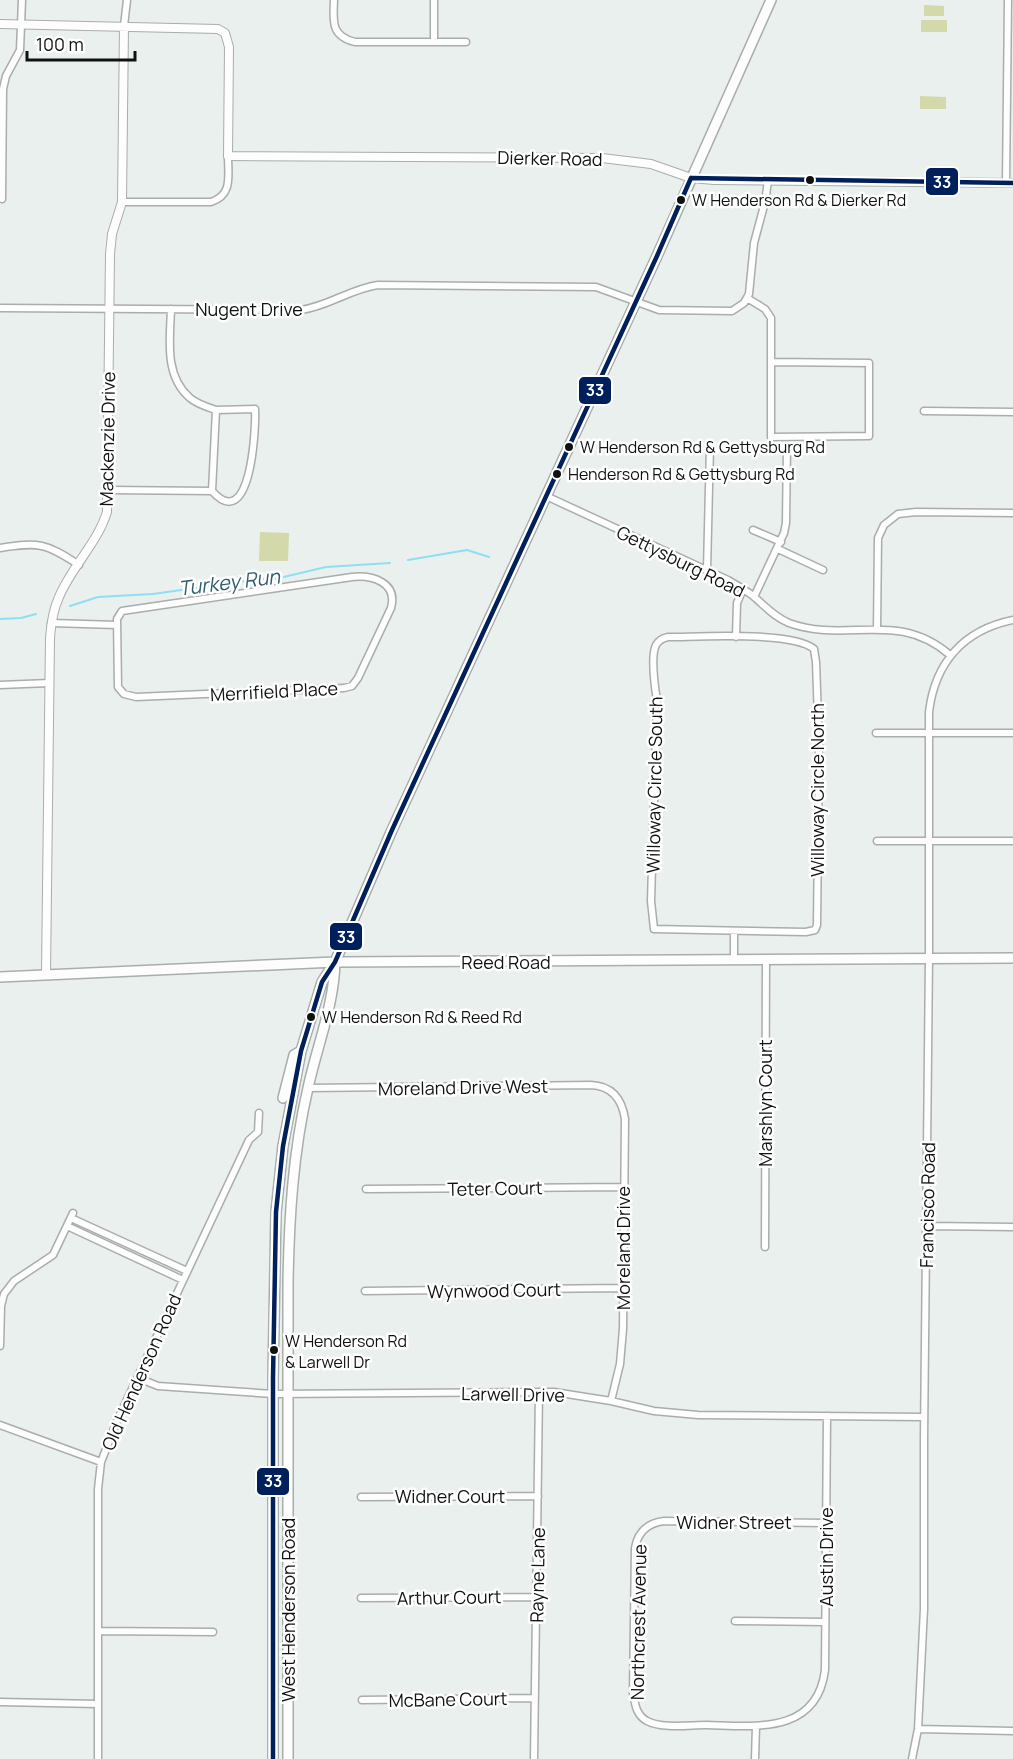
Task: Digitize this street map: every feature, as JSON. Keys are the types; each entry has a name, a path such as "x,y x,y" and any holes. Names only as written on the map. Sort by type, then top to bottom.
{"main road":[{"name":"West Henderson Road","path":"273,1759 273,1394 277,1201 288,1116 301,1051 322,982 335,962 392,830 771,0"},
{"name":"Reed Road","path":"0,977 335,962 1013,958"},
{"name":"West Henderson Road","path":"288,1759 290,1215 297,1147 308,1088 334,986 335,962"},
{"path":"283,1098 294,1055 301,1051"}],"street":[{"path":"2,199 3,89 6,76 19,54 22,0"},
{"name":"Mackenzie Drive","path":"46,974 51,623 59,598 102,527 107,512 111,245 122,202 124,26 127,0"},
{"path":"334,0 335,28 340,35 356,42 466,42"},
{"path":"434,0 434,42"},
{"path":"1008,0 1009,183"},
{"path":"0,24 210,28 225,33 229,47 228,183 226,192 220,199 211,202 122,202"},
{"name":"Dierker Road","path":"228,156 622,159 651,164 691,178 1009,183"},
{"path":"768,181 754,243 747,298 765,309 771,318 771,437 869,436 869,363 772,362"},
{"name":"Nugent Drive","path":"0,308 301,309 323,305 350,292 378,285 578,286 604,289 659,310 726,312 741,306 747,298"},
{"path":"108,490 212,491 220,498 231,502 238,497 246,483 254,453 255,409 216,410 193,400 176,381 170,355 171,309"},
{"path":"212,491 216,410"},
{"path":"924,411 1013,412"},
{"path":"707,570 710,446"},
{"path":"754,597 778,549 786,524 788,446"},
{"name":"Gettysburg Road","path":"546,496 707,570 743,589 773,614 790,623 806,627 902,631 919,635 950,656"},
{"path":"876,630 878,538 884,525 891,518 898,514 916,512 1013,513"},
{"path":"753,530 781,542"},
{"path":"0,548 24,544 43,545 79,565"},
{"path":"778,549 823,570"},
{"name":"Merrifield Place","path":"365,576 378,580 389,588 393,597 391,608 358,678 351,686 344,688 127,696 120,691 117,682 117,625 119,615 128,609 352,577 365,576"},
{"path":"736,638 737,603 743,589"},
{"path":"950,656 986,627 1013,620"},
{"path":"51,623 117,625"},
{"name":"Willoway Circle South","path":"734,931 654,929 651,901 657,644 668,637 736,638"},
{"name":"Willoway Circle North","path":"734,931 806,932 815,930 817,925 818,803 814,650 808,644 788,639 736,638"},
{"name":"Francisco Road","path":"912,1759 918,1729 924,1609 930,700 950,656"},
{"path":"0,685 49,682"},
{"path":"876,733 1013,733"},
{"path":"878,841 1013,841"},
{"path":"734,931 734,960"},
{"name":"Marshlyn Court","path":"765,1247 766,959"},
{"name":"Moreland Drive West","path":"308,1088 591,1086 604,1088 615,1095"},
{"name":"Moreland Drive","path":"611,1401 622,1347 623,1288 625,1119 622,1106 615,1095"},
{"name":"Old Henderson Road","path":"98,1759 98,1489 101,1462 117,1421 249,1140 258,1132 259,1113"},
{"name":"Teter Court","path":"366,1189 624,1187"},
{"path":"0,1346 1,1306 4,1294 14,1281 53,1255 72,1215 187,1271"},
{"path":"67,1226 183,1280"},
{"path":"927,1226 1013,1227"},
{"name":"Wynwood Court","path":"364,1291 623,1288"},
{"name":"Larwell Drive","path":"138,1378 158,1386 273,1394 554,1392 654,1411 698,1415 924,1417"},
{"name":"Rayne Lane","path":"534,1759 539,1392"},
{"name":"Austin Drive","path":"756,1726 775,1725 804,1712 817,1696 824,1681 827,1416"},
{"path":"0,1425 101,1462"},
{"name":"Widner Court","path":"362,1497 538,1496"},
{"name":"Widner Street","path":"644,1529 653,1523 664,1521 826,1522"},
{"name":"Northcrest Avenue","path":"644,1529 635,1548 633,1693 640,1715 649,1722 661,1725 756,1726"},
{"name":"Arthur Court","path":"362,1598 537,1597"},
{"path":"735,1622 825,1622"},
{"path":"99,1631 213,1632"},
{"name":"McBane Court","path":"362,1700 536,1698"},
{"path":"0,1702 98,1704"},
{"path":"755,1759 756,1726"},
{"path":"918,1729 1013,1731"}],"green space":[{"path":"924,5 944,6 944,16 924,16"},
{"path":"921,20 947,20 947,32 921,32"},
{"path":"920,96 946,97 946,109 920,109"},
{"path":"260,532 289,533 288,561 259,561"}],"waterway":[{"name":"Turkey Run","path":"408,560 467,550 489,557"},
{"name":"Turkey Run","path":"70,606 98,597 153,594 259,579 275,579 326,567 390,563"},
{"name":"Turkey Run","path":"0,619 21,618 36,614"}],"transit line":[{"name":"33","path":"691,178 1013,183"},
{"name":"33","path":"273,1759 273,1378 276,1212 283,1146 301,1051 322,982 335,962 392,830 691,178"}],"place":[{"name":"W Henderson Rd & Dierker Rd","path":"681,200"},
{"name":"W Henderson Rd & Gettysburg Rd","path":"569,447"},
{"name":"Henderson Rd & Gettysburg Rd","path":"557,474"},
{"name":"W Henderson Rd & Reed Rd","path":"311,1017"},
{"name":"W Henderson Rd & Larwell Dr","path":"274,1350"}]}
